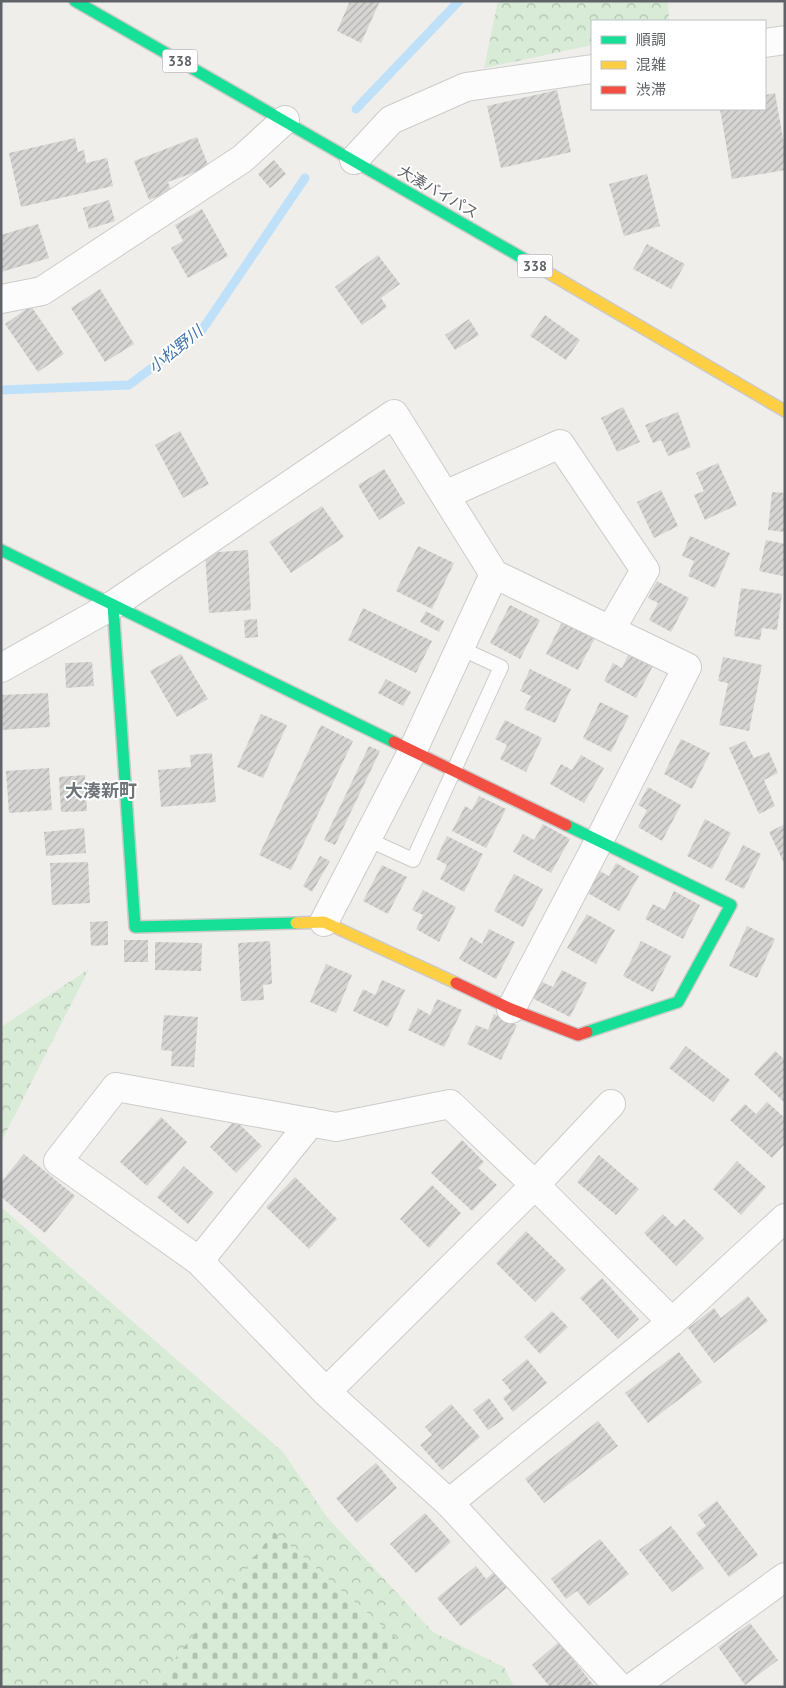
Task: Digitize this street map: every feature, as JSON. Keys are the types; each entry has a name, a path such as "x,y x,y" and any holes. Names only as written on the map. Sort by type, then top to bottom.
{"main road":[{"name":"大湊バイパス","path":"75,1 286,120 785,411"},
{"path":"1,550 113,605 412,752 453,772 731,904 678,1002 578,1035 511,1009 324,922 135,927 113,605"}],"street":[{"path":"766,43 785,40"},
{"path":"354,160 391,120 466,88 591,69"},
{"path":"1,299 42,291 242,159 286,120"},
{"path":"1,668 113,605 394,414 494,574 687,667 599,842 511,1009"},
{"path":"445,495 560,444 645,570 610,629"},
{"path":"324,922 412,752 494,574"},
{"path":"619,1687 449,1503 326,1392 199,1261 58,1161 116,1088 336,1127 450,1104 672,1322"},
{"path":"326,1392 534,1185 611,1104"},
{"path":"199,1261 311,1122"},
{"path":"449,1503 672,1322 785,1218"},
{"path":"633,1687 785,1576"}],"lane":[{"path":"367,839 413,860 501,667 460,648"}],"green space":[{"path":"498,1 668,1 669,20 591,20 591,45 484,68"},
{"path":"89,969 1,1142 1,1027"},
{"path":"1,1207 283,1452 327,1517 433,1632 504,1667 514,1687 356,1687 398,1640 274,1532 153,1687 1,1687"},
{"path":"274,1532 398,1640 356,1687 153,1687"}],"building":[{"path":"350,1 380,1 361,43 337,31"},
{"path":"557,90 571,152 501,168 487,106"},
{"path":"775,93 785,150 785,170 732,179 720,110 766,110 766,95"},
{"path":"197,137 209,167 168,182 171,191 149,200 134,161"},
{"path":"75,138 78,152 84,150 86,163 107,158 113,186 21,207 9,153"},
{"path":"274,160 286,174 270,188 258,174"},
{"path":"647,174 660,226 624,236 609,184"},
{"path":"109,200 115,221 89,229 83,208"},
{"path":"202,209 228,256 188,278 171,248 183,241 175,225"},
{"path":"38,224 49,258 1,272 1,235"},
{"path":"647,244 685,264 671,289 633,269"},
{"path":"378,255 400,284 381,298 387,307 362,325 335,287"},
{"path":"100,289 134,344 105,362 71,308"},
{"path":"31,306 64,354 38,372 5,324"},
{"path":"545,315 580,340 566,360 530,336"},
{"path":"469,319 479,335 455,350 445,335"},
{"path":"623,407 640,442 617,452 601,418"},
{"path":"678,412 691,447 668,456 661,440 653,443 645,425"},
{"path":"180,431 209,484 183,498 155,445"},
{"path":"718,463 737,505 705,520 694,495 704,491 696,473"},
{"path":"384,469 405,503 379,520 358,485"},
{"path":"661,490 678,526 654,538 637,502"},
{"path":"772,492 785,493 785,532 768,530"},
{"path":"322,506 344,537 291,573 269,542"},
{"path":"690,536 730,553 715,588 688,576 694,561 682,556"},
{"path":"766,540 785,544 783,576 759,571"},
{"path":"418,546 454,563 432,609 396,591"},
{"path":"248,550 251,610 209,613 205,553"},
{"path":"657,581 689,598 671,632 649,620 658,603 648,598"},
{"path":"741,588 782,594 777,630 762,628 760,640 734,636"},
{"path":"510,605 540,620 520,659 490,643"},
{"path":"363,608 432,641 416,673 348,640"},
{"path":"426,611 444,621 439,632 420,622"},
{"path":"257,619 258,637 245,638 244,620"},
{"path":"563,620 596,636 578,670 546,654"},
{"path":"630,651 654,664 636,698 604,681 613,663 622,668"},
{"path":"181,654 208,699 177,717 150,671"},
{"path":"723,657 762,665 749,731 719,725 728,683 718,681"},
{"path":"92,662 94,686 66,688 65,663"},
{"path":"530,669 571,689 555,723 524,709 531,696 520,691"},
{"path":"386,679 411,692 403,706 378,693"},
{"path":"48,693 50,727 1,730 1,695"},
{"path":"600,702 629,716 611,752 583,738"},
{"path":"261,714 287,725 263,778 237,767"},
{"path":"505,720 542,738 526,772 500,759 507,745 495,739"},
{"path":"321,725 353,741 291,870 259,855"},
{"path":"681,739 710,753 692,789 664,774"},
{"path":"745,741 754,758 769,752 778,773 764,780 775,806 759,814 729,748"},
{"path":"369,746 380,751 335,845 324,840"},
{"path":"212,753 216,802 161,807 158,770 191,767 190,755"},
{"path":"581,755 604,768 584,803 550,784 561,764 572,770"},
{"path":"49,768 52,810 9,813 6,771"},
{"path":"85,775 87,811 61,812 59,777"},
{"path":"648,787 681,805 662,841 638,827 647,810 638,805"},
{"path":"479,796 506,809 486,848 452,831 465,806 472,810"},
{"path":"705,819 731,833 712,869 687,856"},
{"path":"543,824 570,839 551,873 513,852 523,834 534,840"},
{"path":"785,824 785,865 769,832"},
{"path":"84,828 86,853 46,856 44,832"},
{"path":"447,836 483,854 464,892 440,879 447,865 436,859"},
{"path":"743,845 761,854 744,889 725,880"},
{"path":"320,856 330,861 312,892 303,886"},
{"path":"88,862 90,903 52,905 50,863"},
{"path":"616,863 639,876 619,911 586,892 598,870 609,876"},
{"path":"382,865 407,877 388,914 363,901"},
{"path":"514,874 543,889 523,927 494,911"},
{"path":"423,890 456,907 439,942 416,929 423,915 412,910"},
{"path":"674,891 700,905 683,939 645,919 653,904 665,910"},
{"path":"587,914 615,930 596,964 567,948"},
{"path":"108,921 108,945 91,946 90,922"},
{"path":"747,926 775,939 757,978 729,966"},
{"path":"489,929 515,942 496,979 459,959 471,937 482,944"},
{"path":"124,940 148,940 148,962 124,962"},
{"path":"270,941 272,984 263,985 264,1000 241,1001 238,943"},
{"path":"641,941 671,956 653,992 623,976"},
{"path":"155,942 202,943 201,971 155,970"},
{"path":"326,964 352,975 336,1013 310,1002"},
{"path":"562,970 587,983 570,1017 530,997 538,980 553,987"},
{"path":"382,980 405,990 388,1027 353,1011 363,989 375,995"},
{"path":"437,999 462,1010 444,1047 408,1030 418,1008 430,1015"},
{"path":"494,1014 517,1025 501,1060 467,1044 476,1025 488,1030"},
{"path":"164,1015 198,1017 194,1067 171,1066 172,1051 161,1050"},
{"path":"686,1046 730,1080 713,1102 669,1068"},
{"path":"775,1051 785,1060 785,1103 754,1074"},
{"path":"767,1102 785,1118 785,1144 772,1158 730,1120 745,1104 756,1114"},
{"path":"161,1117 187,1142 147,1186 120,1162"},
{"path":"235,1120 262,1146 236,1173 210,1147"},
{"path":"462,1140 484,1162 478,1168 497,1185 472,1211 431,1173"},
{"path":"24,1154 75,1196 45,1233 1,1197 1,1182"},
{"path":"599,1155 639,1189 616,1215 577,1182"},
{"path":"737,1161 766,1187 741,1215 713,1189"},
{"path":"184,1166 214,1193 188,1224 157,1197"},
{"path":"295,1177 337,1219 309,1249 266,1207"},
{"path":"432,1185 461,1213 429,1248 400,1219"},
{"path":"663,1214 676,1227 684,1219 704,1238 676,1266 644,1233"},
{"path":"526,1231 566,1270 535,1302 496,1263"},
{"path":"602,1278 639,1319 618,1339 580,1298"},
{"path":"748,1296 768,1321 714,1363 688,1328 714,1308 721,1318"},
{"path":"552,1311 568,1327 540,1354 524,1337"},
{"path":"679,1352 702,1382 648,1423 625,1393"},
{"path":"527,1359 547,1383 513,1412 503,1398 511,1391 502,1380"},
{"path":"489,1398 504,1419 488,1430 473,1410"},
{"path":"451,1404 480,1437 442,1470 420,1445 432,1435 425,1427"},
{"path":"598,1421 618,1446 544,1503 525,1479"},
{"path":"376,1463 397,1488 357,1523 336,1498"},
{"path":"717,1501 758,1555 729,1577 696,1533 706,1526 698,1515"},
{"path":"425,1513 451,1542 416,1573 390,1544"},
{"path":"671,1526 704,1568 672,1592 639,1550"},
{"path":"600,1539 629,1574 589,1606 577,1591 566,1599 551,1579"},
{"path":"476,1566 486,1579 496,1570 509,1586 461,1626 437,1598"},
{"path":"750,1623 778,1660 745,1685 718,1647"},
{"path":"559,1642 595,1687 550,1687 532,1665"}],"waterway":[{"name":"小松野川","path":"356,109 459,1"},
{"name":"小松野川","path":"1,390 129,385 202,330 305,178"}],"traffic: fast":[{"path":"75,1 540,268"},
{"path":"1,550 394,742"},
{"path":"113,605 135,927 296,923"},
{"path":"566,825 731,905 678,1002 587,1032"}],"traffic: slow":[{"path":"540,268 785,411"},
{"path":"296,923 324,922 456,983"}],"traffic: jam":[{"path":"394,742 566,825"},
{"path":"456,983 511,1009 578,1035 587,1032"}],"district":[{"name":"大湊新町","path":"101,791"}]}
